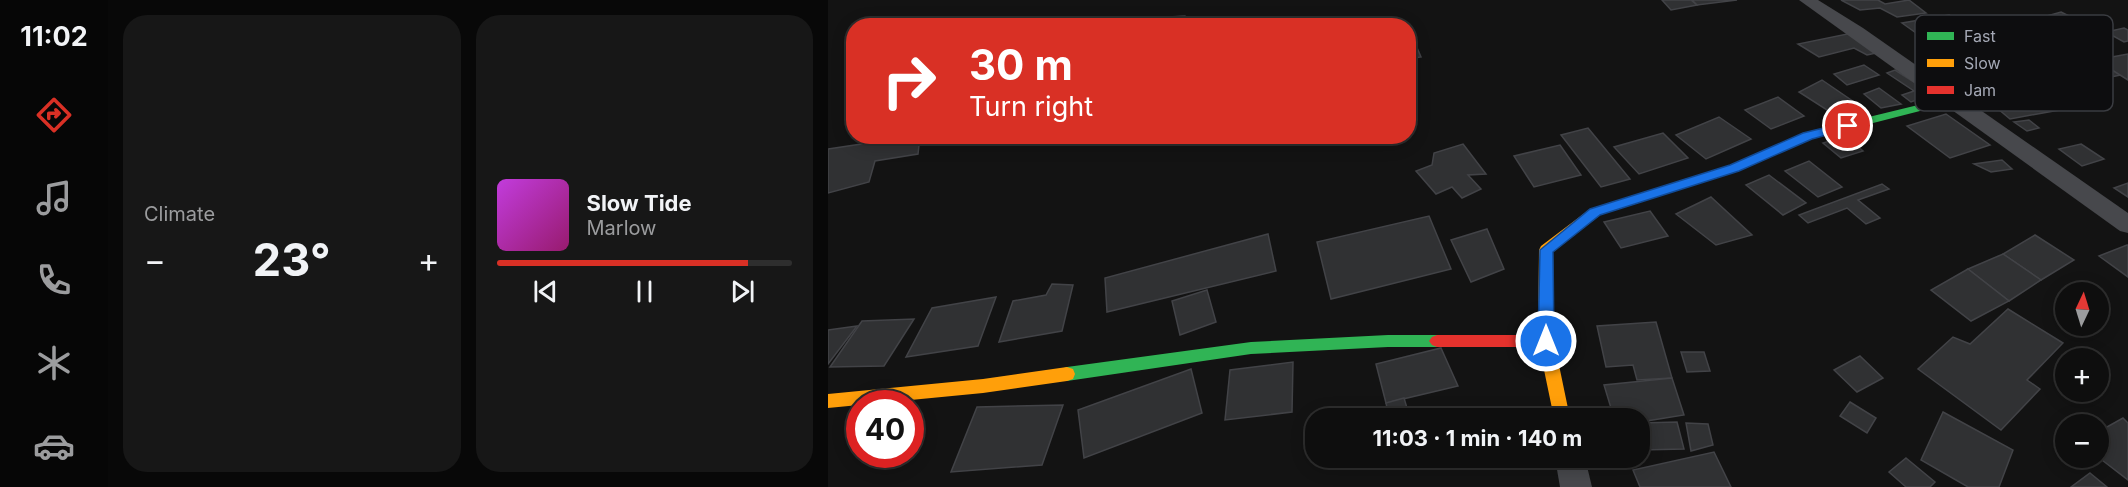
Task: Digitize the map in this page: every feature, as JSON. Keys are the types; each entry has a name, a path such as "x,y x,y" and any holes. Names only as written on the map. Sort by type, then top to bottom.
{"street":[{"path":"1807,0 1857,32 1915,74"},
{"path":"1560,408 1546,341 1546,250 1595,212 1734,168 1808,136 1915,109"},
{"path":"1967,111 2128,225"},
{"path":"828,401 983,386 1251,348 1388,341 1546,341"},
{"path":"1572,468 1576,487"}],"building":[{"path":"1662,0 1691,0 1697,5 1671,10"},
{"path":"1692,0 1737,0 1697,5"},
{"path":"1841,0 1878,0 1885,4 1909,0 1926,13 1897,17 1880,8 1860,10"},
{"path":"2061,12 2067,15 2050,15"},
{"path":"1185,16 1186,18 1169,18"},
{"path":"1915,21 1915,32 1902,23"},
{"path":"2124,28 2128,30 2128,41 2124,42 2113,36 2113,30"},
{"path":"1857,32 1876,53 1867,55 1854,48 1819,57 1798,44"},
{"path":"1416,45 1421,57 1416,58"},
{"path":"2128,54 2128,80 2113,71 2113,57"},
{"path":"1864,65 1879,75 1847,85 1834,74"},
{"path":"1895,70 1915,83 1915,101 1911,102 1902,95 1914,91 1887,73"},
{"path":"2113,70 2121,75 2113,77"},
{"path":"1822,80 1857,104 1830,112 1799,92"},
{"path":"1879,88 1901,104 1881,108 1864,94"},
{"path":"1778,97 1804,116 1771,129 1745,110"},
{"path":"2000,111 2054,111 2010,119"},
{"path":"1946,114 1990,145 1950,158 1907,126"},
{"path":"1719,117 1751,139 1706,159 1676,135"},
{"path":"2029,120 2039,128 2027,131 2014,122"},
{"path":"1588,128 1630,179 1601,187 1561,135"},
{"path":"1663,133 1688,158 1639,174 1614,147"},
{"path":"1845,136 1863,151 1841,158 1823,143"},
{"path":"861,144 919,144 918,154 875,161 869,182 828,193 828,149"},
{"path":"1463,144 1486,174 1468,175 1481,189 1462,198 1452,187 1436,194 1416,171 1432,165 1434,153"},
{"path":"2081,144 2104,159 2082,166 2059,149"},
{"path":"1560,145 1581,175 1534,187 1514,156"},
{"path":"2002,160 2012,169 1991,172 1974,164"},
{"path":"1809,161 1842,187 1818,197 1785,171"},
{"path":"1769,175 1806,203 1783,215 1746,185"},
{"path":"2128,183 2128,197 2114,188"},
{"path":"1882,184 1889,189 1858,200 1880,218 1866,224 1847,208 1808,223 1799,215"},
{"path":"1711,197 1752,235 1716,245 1676,214"},
{"path":"1650,211 1668,236 1621,248 1604,222"},
{"path":"1429,216 1451,269 1331,299 1317,242"},
{"path":"1487,229 1504,269 1471,282 1451,240"},
{"path":"1268,234 1276,271 1107,312 1105,278"},
{"path":"2035,235 2074,260 2041,280 2003,254"},
{"path":"2128,245 2128,277 2099,256"},
{"path":"2003,254 2041,280 2009,301 1968,269"},
{"path":"1968,269 2009,301 1971,321 1931,290"},
{"path":"1052,284 1073,285 1062,331 999,342 1013,301 1046,295"},
{"path":"1207,290 1216,322 1180,335 1172,301"},
{"path":"996,297 978,346 906,357 932,308"},
{"path":"2008,309 2063,343 2055,348 2055,351 2027,380 2040,389 2001,430 1918,369 1953,337 1970,344"},
{"path":"914,319 884,366 830,367 862,321"},
{"path":"1656,322 1672,378 1637,380 1633,365 1606,367 1597,326"},
{"path":"857,326 828,364 828,330"},
{"path":"1441,348 1458,386 1386,403 1376,364"},
{"path":"1681,352 1704,352 1710,371 1687,372"},
{"path":"1860,356 1883,378 1857,392 1834,370"},
{"path":"1293,362 1292,412 1225,420 1230,370"},
{"path":"1191,369 1202,413 1084,458 1078,410"},
{"path":"1672,378 1684,415 1650,420 1650,408 1611,408 1604,385"},
{"path":"1404,398 1407,408 1387,408 1386,403"},
{"path":"1850,402 1876,418 1867,433 1840,416"},
{"path":"1063,405 1042,465 951,472 977,407"},
{"path":"1943,412 2013,450 1999,487 1968,487 1921,460"},
{"path":"2123,418 2128,423 2128,480 2109,465 2109,426"},
{"path":"1677,422 1684,449 1650,450 1650,423"},
{"path":"1686,423 1708,424 1713,445 1691,451"},
{"path":"1714,452 1731,487 1640,487 1633,470"},
{"path":"1906,458 1935,482 1930,487 1906,487 1889,472"},
{"path":"2090,473 2107,487 2071,487"}],"traffic: fast":[{"path":"1807,136 1915,109"},
{"path":"1067,374 1251,348 1388,341 1437,341"}],"traffic: slow":[{"path":"1560,408 1546,341 1546,250 1595,212 1734,168 1807,136"},
{"path":"828,401 983,386 1067,374"}],"traffic: jam":[{"path":"1437,341 1546,341"}],"route":[{"path":"1546,341 1546,250 1595,212 1734,168 1808,136 1848,126"}]}
